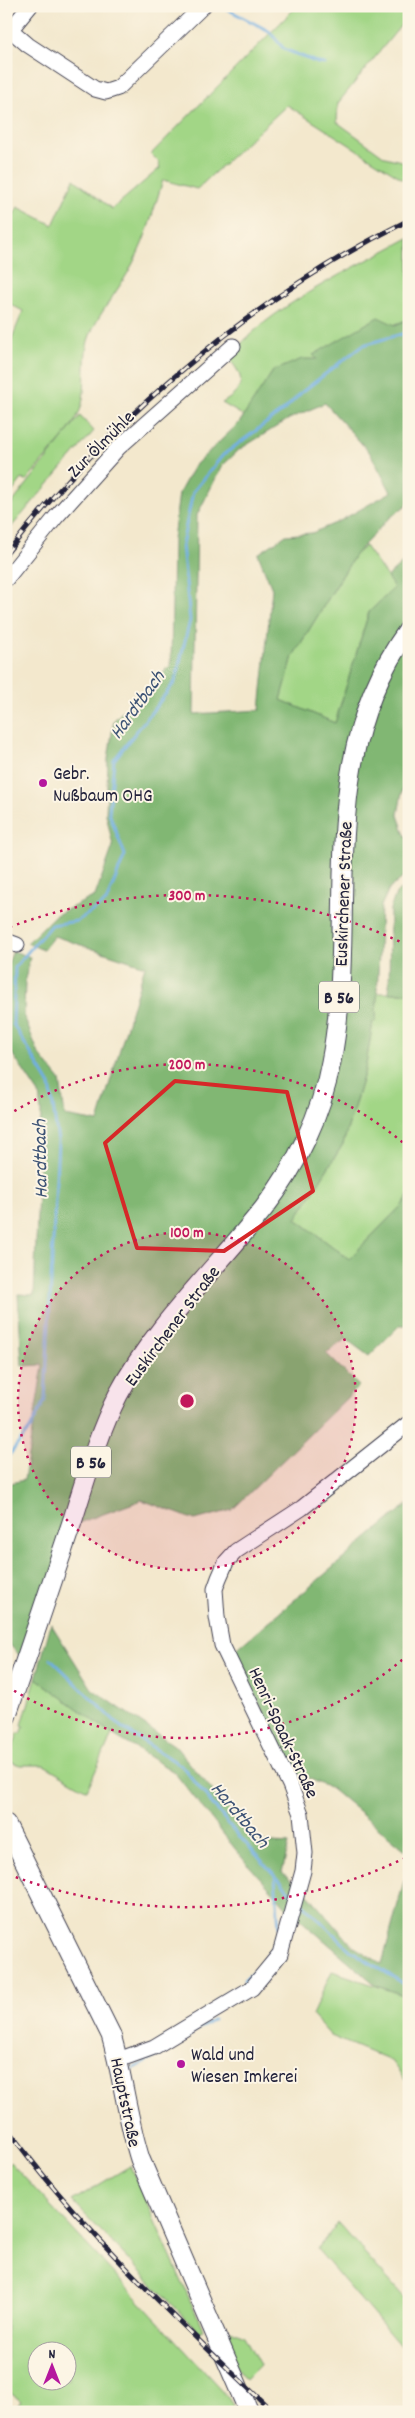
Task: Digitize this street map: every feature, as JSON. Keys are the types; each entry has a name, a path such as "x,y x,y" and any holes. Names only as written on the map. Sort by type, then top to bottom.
{"main road":[{"name":"Euskirchener Straße","path":"6,1716 97,1445 117,1397 137,1363 165,1326 266,1205 296,1157 317,1111 331,1064 338,1013 344,816 349,776 367,708 385,669 409,629"},
{"name":"Hauptstraße","path":"6,1824 111,2035 118,2060 129,2125 140,2159 249,2412"}],"street":[{"path":"30,6 8,30 28,46 95,89 106,92 118,88 203,6"},
{"name":"Zur Ölmühle","path":"6,579 56,517 118,448 233,346"},
{"name":"Henri-Spaak-Straße","path":"118,2060 154,2047 252,1988 280,1954 299,1884 305,1853 302,1814 290,1785 222,1645 215,1589 226,1562 236,1551 302,1508 409,1423"}],"highlighted area":[{"path":"175,1081 287,1092 313,1191 224,1251 137,1248 105,1143"}],"green space":[{"path":"297,6 409,6 409,14 402,24 338,103 337,122 385,157 409,163 409,183 287,105 197,189 163,180 138,253 90,335 86,355 84,396 78,415 54,448 26,481 22,479 6,500 6,353 23,311 6,302 6,228 18,207 53,225 74,179 112,209 160,168 158,161 151,154"},
{"path":"409,238 409,319 313,355 318,359 273,371 244,416 222,403 235,393 240,383 238,372 229,359 244,341 263,324 311,291"},
{"path":"378,317 395,325 409,319 409,503 387,520 355,555 293,656 281,700 335,723 369,612 394,588 387,577 409,557 409,753 398,815 405,835 409,840 409,873 389,889 381,906 376,1020 373,1022 365,1070 343,1144 296,1219 349,1259 403,1204 409,1195 409,1325 400,1325 369,1356 346,1339 326,1353 359,1386 232,1510 195,1520 142,1500 70,1526 25,1661 6,1641 6,1487 11,1483 24,1480 43,1365 22,1366 18,1294 34,1295 41,1112 39,1094 11,1052 6,1039 6,968 13,951 30,957 25,980 24,1017 39,1054 60,1080 65,1116 98,1122 145,966 54,936 43,950 27,943 54,916 95,896 113,846 106,814 108,759 114,720 171,665 173,539 179,493 194,466 239,423 273,371 302,359 317,359 313,355","holes":["325,403 370,453 391,492 338,522 312,533 286,535 258,554 272,589 260,710 194,714 197,515 222,466 240,449 289,419"]},
{"path":"80,416 94,431 7,532 6,511"},
{"path":"365,546 395,588 369,612 335,723 281,700 293,656 355,555"},
{"path":"409,884 409,993 389,993 390,909 396,893"},
{"path":"377,993 409,993 409,1195 403,1204 349,1259 296,1219 343,1144 365,1070 373,1022 376,1020"},
{"path":"409,1503 409,1853 332,1789 293,1771 233,1652"},
{"path":"51,1624 92,1689 175,1746 256,1842 289,1844 282,1872 308,1894 353,1946 382,1964 404,1881 409,1876 409,1997 377,1986 289,1910 244,1860 174,1772 112,1734 36,1678"},
{"path":"36,1678 112,1734 87,1790 44,1765 20,1765 8,1761 18,1733 21,1734 24,1726 22,1725"},
{"path":"332,1971 409,1997 409,2085 391,2061 331,2036 312,2015"},
{"path":"10,2162 229,2398 236,2412 20,2412 16,2408 21,2401 6,2390 6,2167"},
{"path":"130,2166 203,2329 198,2331 72,2201"},
{"path":"338,2223 409,2303 409,2356 317,2249"},
{"path":"232,2330 244,2336 260,2365 246,2379 234,2364 228,2346 227,2333"}],"waterway":[{"path":"221,6 269,31 284,49 325,64"},
{"name":"Hardtbach","path":"6,1459 30,1429 45,1400 58,1141 50,1085 13,1024 15,967 51,925 77,921 106,902 125,855 109,813 114,760 175,682 190,620 182,545 193,492 223,455 284,410 302,392 363,345 409,332"},
{"name":"Hardtbach","path":"51,1659 121,1727 182,1766 230,1826 292,1894"},
{"path":"275,1877 279,1927"},
{"name":"Hardtbach","path":"300,1901 350,1950 409,1987"},
{"path":"244,1981 261,1965 274,1945"},
{"path":"216,2001 235,1988"},
{"path":"132,2069 156,2057 213,2020"}],"railway":[{"path":"6,554 48,503 92,455 139,408 189,364 295,286 351,251 409,220"},
{"path":"6,2127 36,2166 100,2240 168,2310 273,2412"}],"place":[{"name":"Gebr. Nußbaum OHG","path":"43,783"},
{"name":"Wald und Wiesen Imkerei","path":"181,2064"}]}
